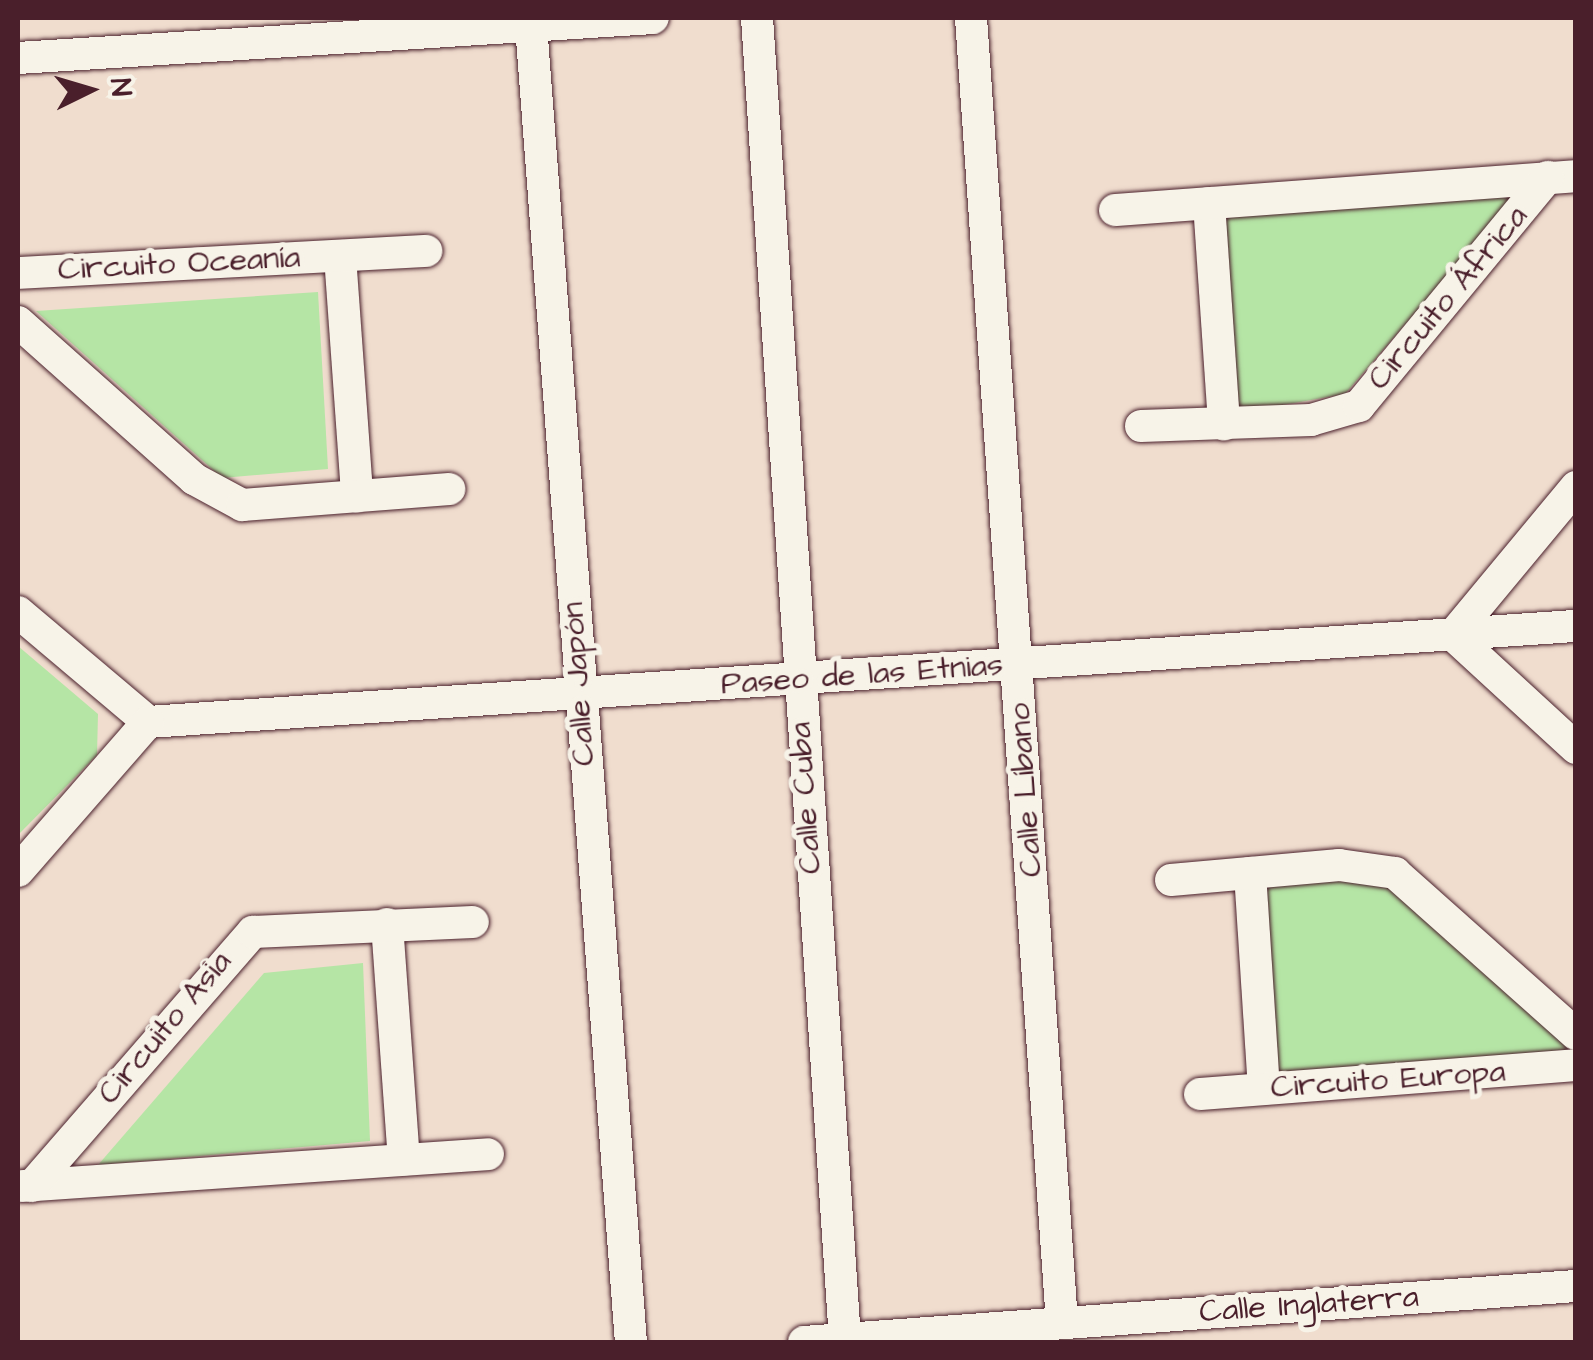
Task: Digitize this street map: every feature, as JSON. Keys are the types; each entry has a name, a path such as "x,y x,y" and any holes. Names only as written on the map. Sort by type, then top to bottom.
{"street":[{"path":"18,58 527,21 653,18"},
{"name":"Calle Cuba","path":"756,18 845,1340"},
{"name":"Calle Líbano","path":"971,18 1062,1323"},
{"name":"Calle Japón","path":"527,21 631,1342"},
{"name":"Circuito África","path":"1115,210 1562,176"},
{"name":"Circuito África","path":"1141,426 1310,420 1359,406 1562,176"},
{"path":"1209,203 1224,424"},
{"name":"Circuito Oceanía","path":"18,273 426,251"},
{"name":"Circuito Oceanía","path":"340,256 358,496"},
{"path":"18,322 194,478 242,505 448,489"},
{"path":"1576,487 1453,635 1576,748"},
{"path":"18,612 148,722 18,871"},
{"name":"Paseo de las Etnias","path":"148,722 580,696 1576,626"},
{"path":"1171,880 1368,864 1395,873 1576,1034"},
{"path":"1250,873 1264,1089"},
{"name":"Circuito Asia","path":"24,1186 237,943 275,926 474,922"},
{"path":"387,924 404,1160"},
{"name":"Circuito Europa","path":"1200,1094 1576,1066"},
{"name":"Circuito Asia","path":"24,1186 488,1154"},
{"name":"Calle Inglaterra","path":"804,1342 1062,1323 1191,1328 1576,1286"}],"green space":[{"path":"1517,195 1345,394 1238,413 1218,212"},
{"path":"318,292 328,469 222,478 36,311"},
{"path":"18,646 98,714 97,755 18,835"},
{"path":"1380,876 1575,1049 1273,1079 1264,882"},
{"path":"363,963 370,1141 98,1165 264,973"}]}
